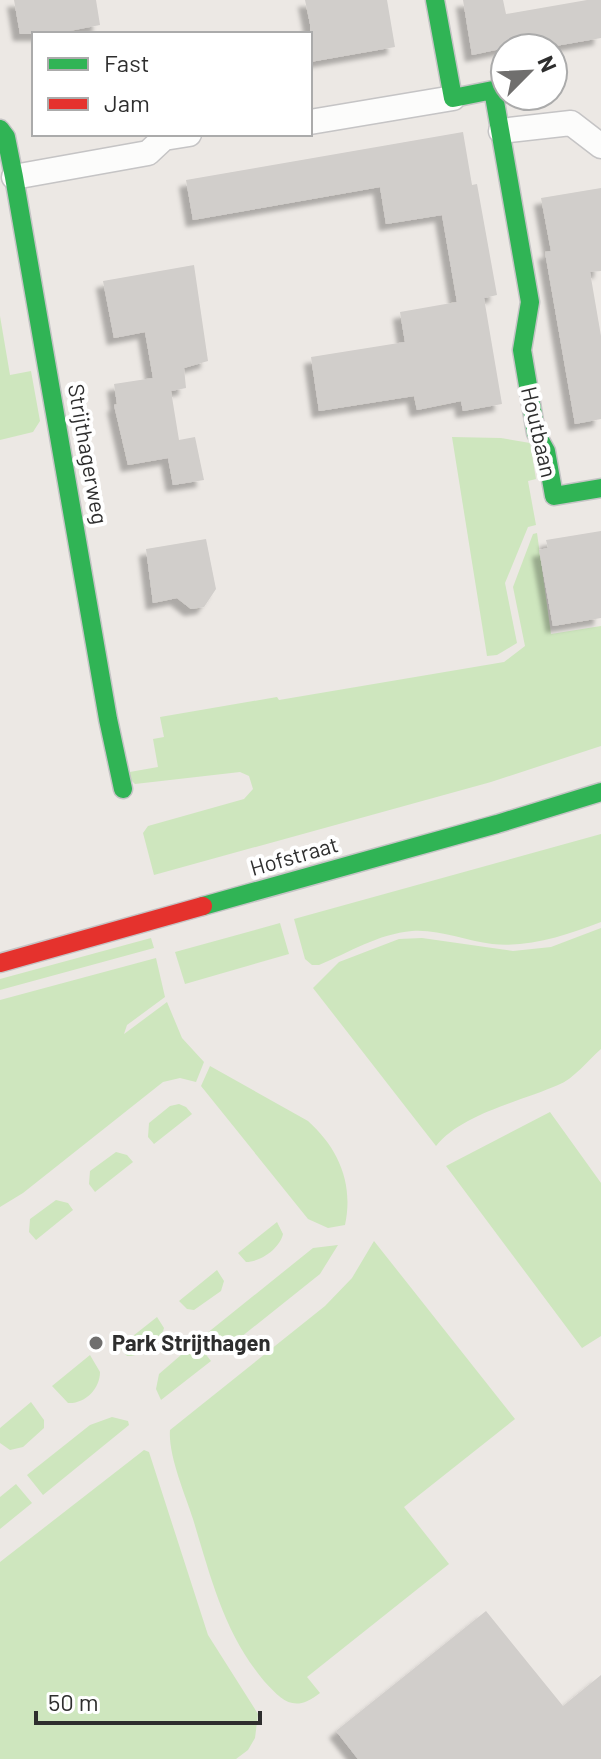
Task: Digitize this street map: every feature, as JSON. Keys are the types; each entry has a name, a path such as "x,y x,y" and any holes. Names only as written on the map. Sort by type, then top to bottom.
{"street":[{"path":"435,0 453,98"},
{"name":"Houtbaan","path":"312,122 493,90 530,302 522,350 536,433 546,451 554,496 601,488"},
{"path":"501,131 571,123 601,146"},
{"name":"Strijthagerweg","path":"0,129 6,137 14,177 123,789"},
{"path":"14,177 148,153 164,138 176,136"},
{"name":"Hofstraat","path":"0,963 601,792"}],"green space":[{"path":"0,316 10,375 31,371 40,421 33,432 0,440"},
{"path":"452,437 501,438 530,443 536,479 528,481 536,525 528,527 505,583 517,643 497,655 487,656"},
{"path":"537,533 551,634 601,626 601,746 491,782 154,875 143,833 148,826 244,799 253,789 249,776 240,772 135,784 124,773 158,767 153,739 164,737 160,717 504,662 525,646 513,587 533,534"},
{"path":"601,834 601,922 561,936 506,945 412,931 376,940 319,965 312,965 305,959 294,919"},
{"path":"280,923 289,954 185,984 175,952"},
{"path":"601,928 601,1049 564,1082 476,1117 447,1135 436,1146 313,988 339,962 399,939 422,938 513,951 551,947"},
{"path":"151,938 154,948 0,990 0,979"},
{"path":"156,958 165,997 127,1025 124,1034 167,1002 182,1038 204,1062 196,1082 180,1078 163,1082 23,1193 0,1207 0,1000"},
{"path":"210,1066 308,1121 319,1131 335,1155 345,1181 345,1225 328,1228 308,1219 201,1086"},
{"path":"179,1104 192,1114 154,1144 148,1137 149,1123 170,1106"},
{"path":"550,1112 601,1183 601,1336 582,1348 446,1166"},
{"path":"116,1152 127,1155 133,1162 95,1192 89,1184 90,1171"},
{"path":"56,1200 68,1203 73,1210 36,1240 29,1232 30,1219"},
{"path":"277,1222 283,1234 278,1244 264,1257 246,1262 238,1253"},
{"path":"374,1241 515,1419 404,1507 449,1564 307,1677 320,1693 296,1704 277,1695 264,1681 250,1663 229,1624 178,1474 170,1430 325,1306 352,1278"},
{"path":"338,1245 320,1274 221,1353 206,1334 313,1248"},
{"path":"217,1270 224,1281 221,1291 194,1310 187,1309 179,1301"},
{"path":"157,1317 164,1328 159,1338 144,1351 127,1356 119,1347"},
{"path":"196,1342 211,1361 161,1400 156,1389 159,1374"},
{"path":"90,1355 100,1372 97,1384 86,1398 68,1403 52,1386"},
{"path":"31,1402 44,1420 44,1428 23,1447 10,1450 0,1443 0,1428"},
{"path":"112,1417 128,1421 129,1425 43,1495 27,1475 90,1425"},
{"path":"144,1450 149,1452 208,1635 258,1714 255,1738 248,1750 236,1759 0,1759 0,1562"},
{"path":"16,1484 32,1503 0,1529 0,1497"}],"building":[{"path":"14,0 96,0 100,25 64,32 20,34"},
{"path":"305,0 387,0 395,47 312,62"},
{"path":"463,0 503,0 506,14 601,0 601,38 569,44 569,32 489,32 489,51 472,55"},
{"path":"463,132 472,185 477,184 497,295 484,298 502,404 463,411 461,401 417,410 414,396 319,411 311,357 405,342 400,312 457,302 442,215 386,224 380,187 193,220 186,180"},
{"path":"601,188 601,271 590,272 601,336 601,419 575,424 545,252 551,251 541,198"},
{"path":"194,265 208,361 184,368 186,388 171,391 179,440 195,437 204,480 173,485 168,458 128,465 114,405 117,404 114,384 153,378 145,332 114,338 103,281"},
{"path":"601,531 601,618 553,626 539,550 548,548 546,540"},
{"path":"206,539 216,589 204,607 191,609 177,598 153,603 146,549"},
{"path":"486,1611 563,1706 601,1675 601,1759 358,1759 336,1731"}],"traffic: fast":[{"path":"435,0 453,98 493,90 530,302 522,350 536,433 546,451 554,496 601,488"},
{"path":"0,129 6,137 14,177 108,719 123,789"},
{"path":"203,906 601,792"}],"traffic: jam":[{"path":"0,963 203,906"}],"place":[{"name":"Park Strijthagen","path":"96,1343"}]}
